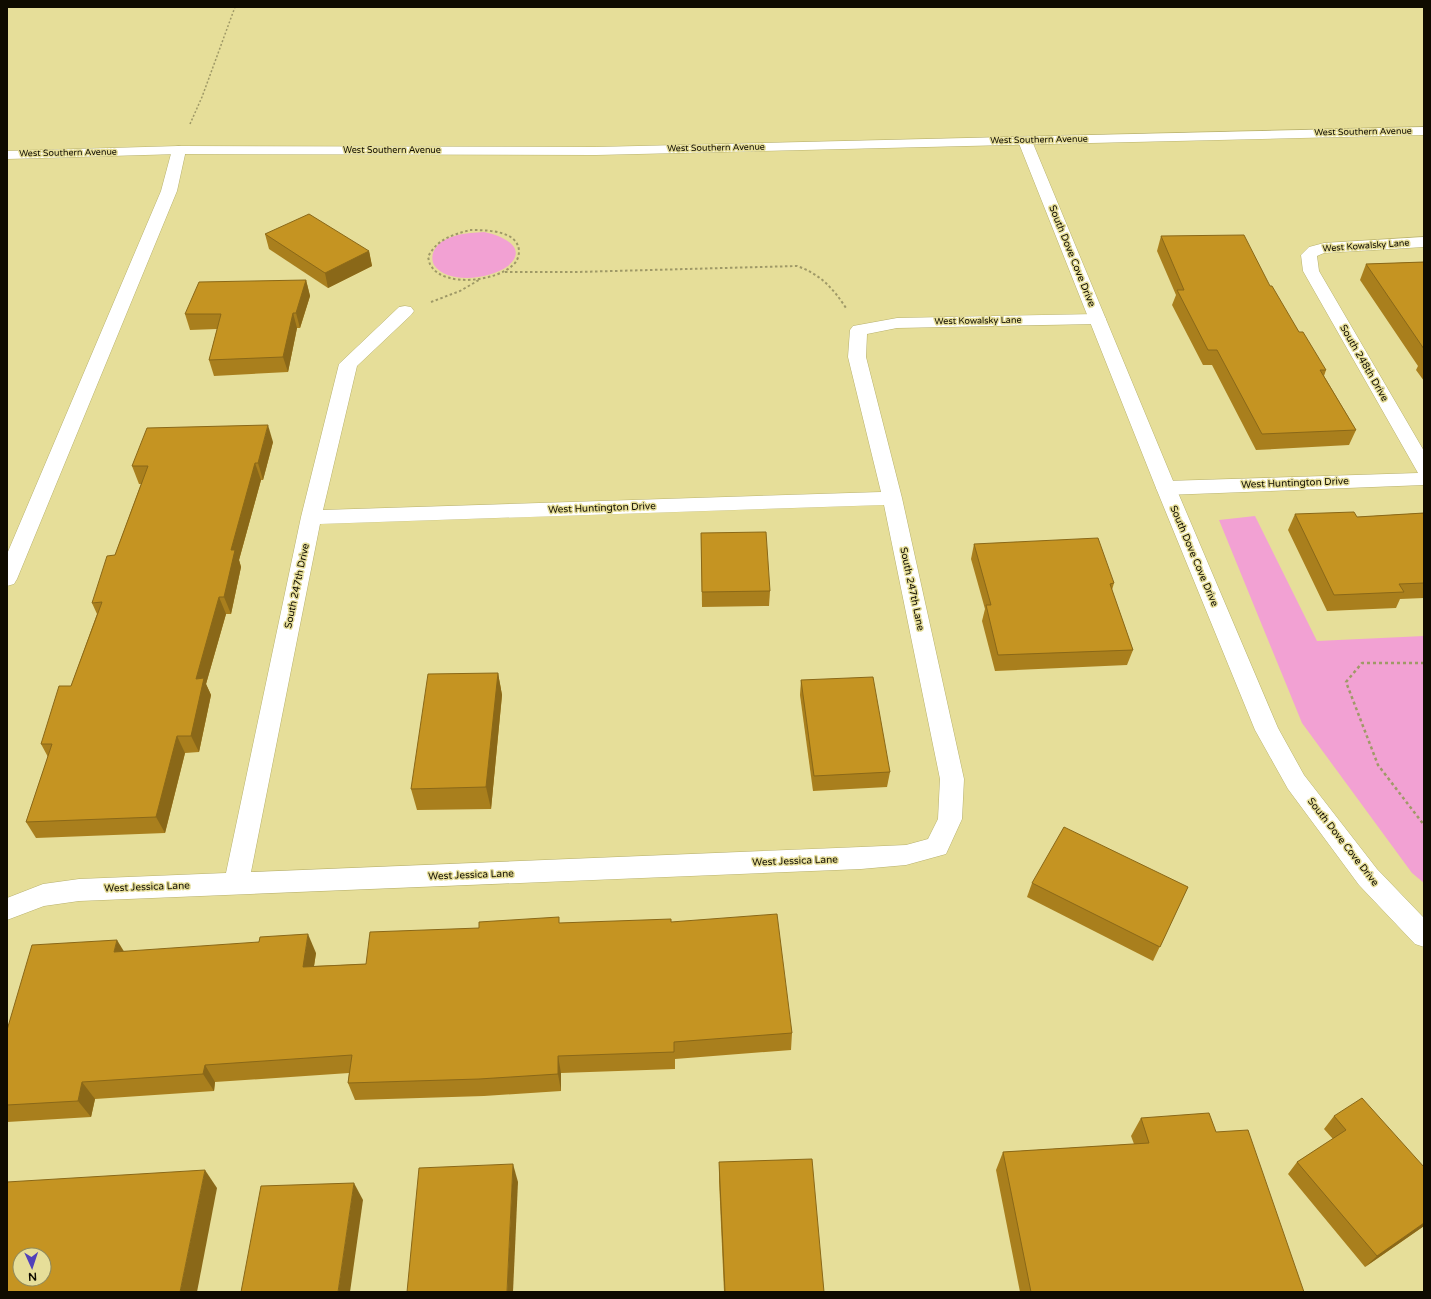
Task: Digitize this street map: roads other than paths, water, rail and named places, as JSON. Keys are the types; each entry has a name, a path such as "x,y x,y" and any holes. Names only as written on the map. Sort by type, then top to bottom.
{"street":[{"name":"West Southern Avenue","path":"7,155 178,150 596,151 1424,131"},
{"name":"South Dove Cove Drive","path":"1026,141 1166,488 1267,730 1296,782 1368,877 1424,936"},
{"path":"7,579 169,190 178,150"},
{"name":"West Kowalsky Lane","path":"1310,255 1315,250 1324,248 1424,242"},
{"name":"South 248th Drive","path":"1310,255 1311,271 1424,468"},
{"name":"South 247th Drive","path":"236,884 311,517 348,364 405,312"},
{"name":"West Kowalsky Lane","path":"859,330 897,323 1097,319"},
{"name":"South 247th Lane","path":"859,330 857,357 892,498 952,779 950,819 937,847"},
{"name":"West Huntington Drive","path":"1166,488 1424,479"},
{"name":"West Huntington Drive","path":"311,517 892,498"},
{"name":"West Jessica Lane","path":"7,909 42,895 79,890 861,858 906,854 937,847"}]}
